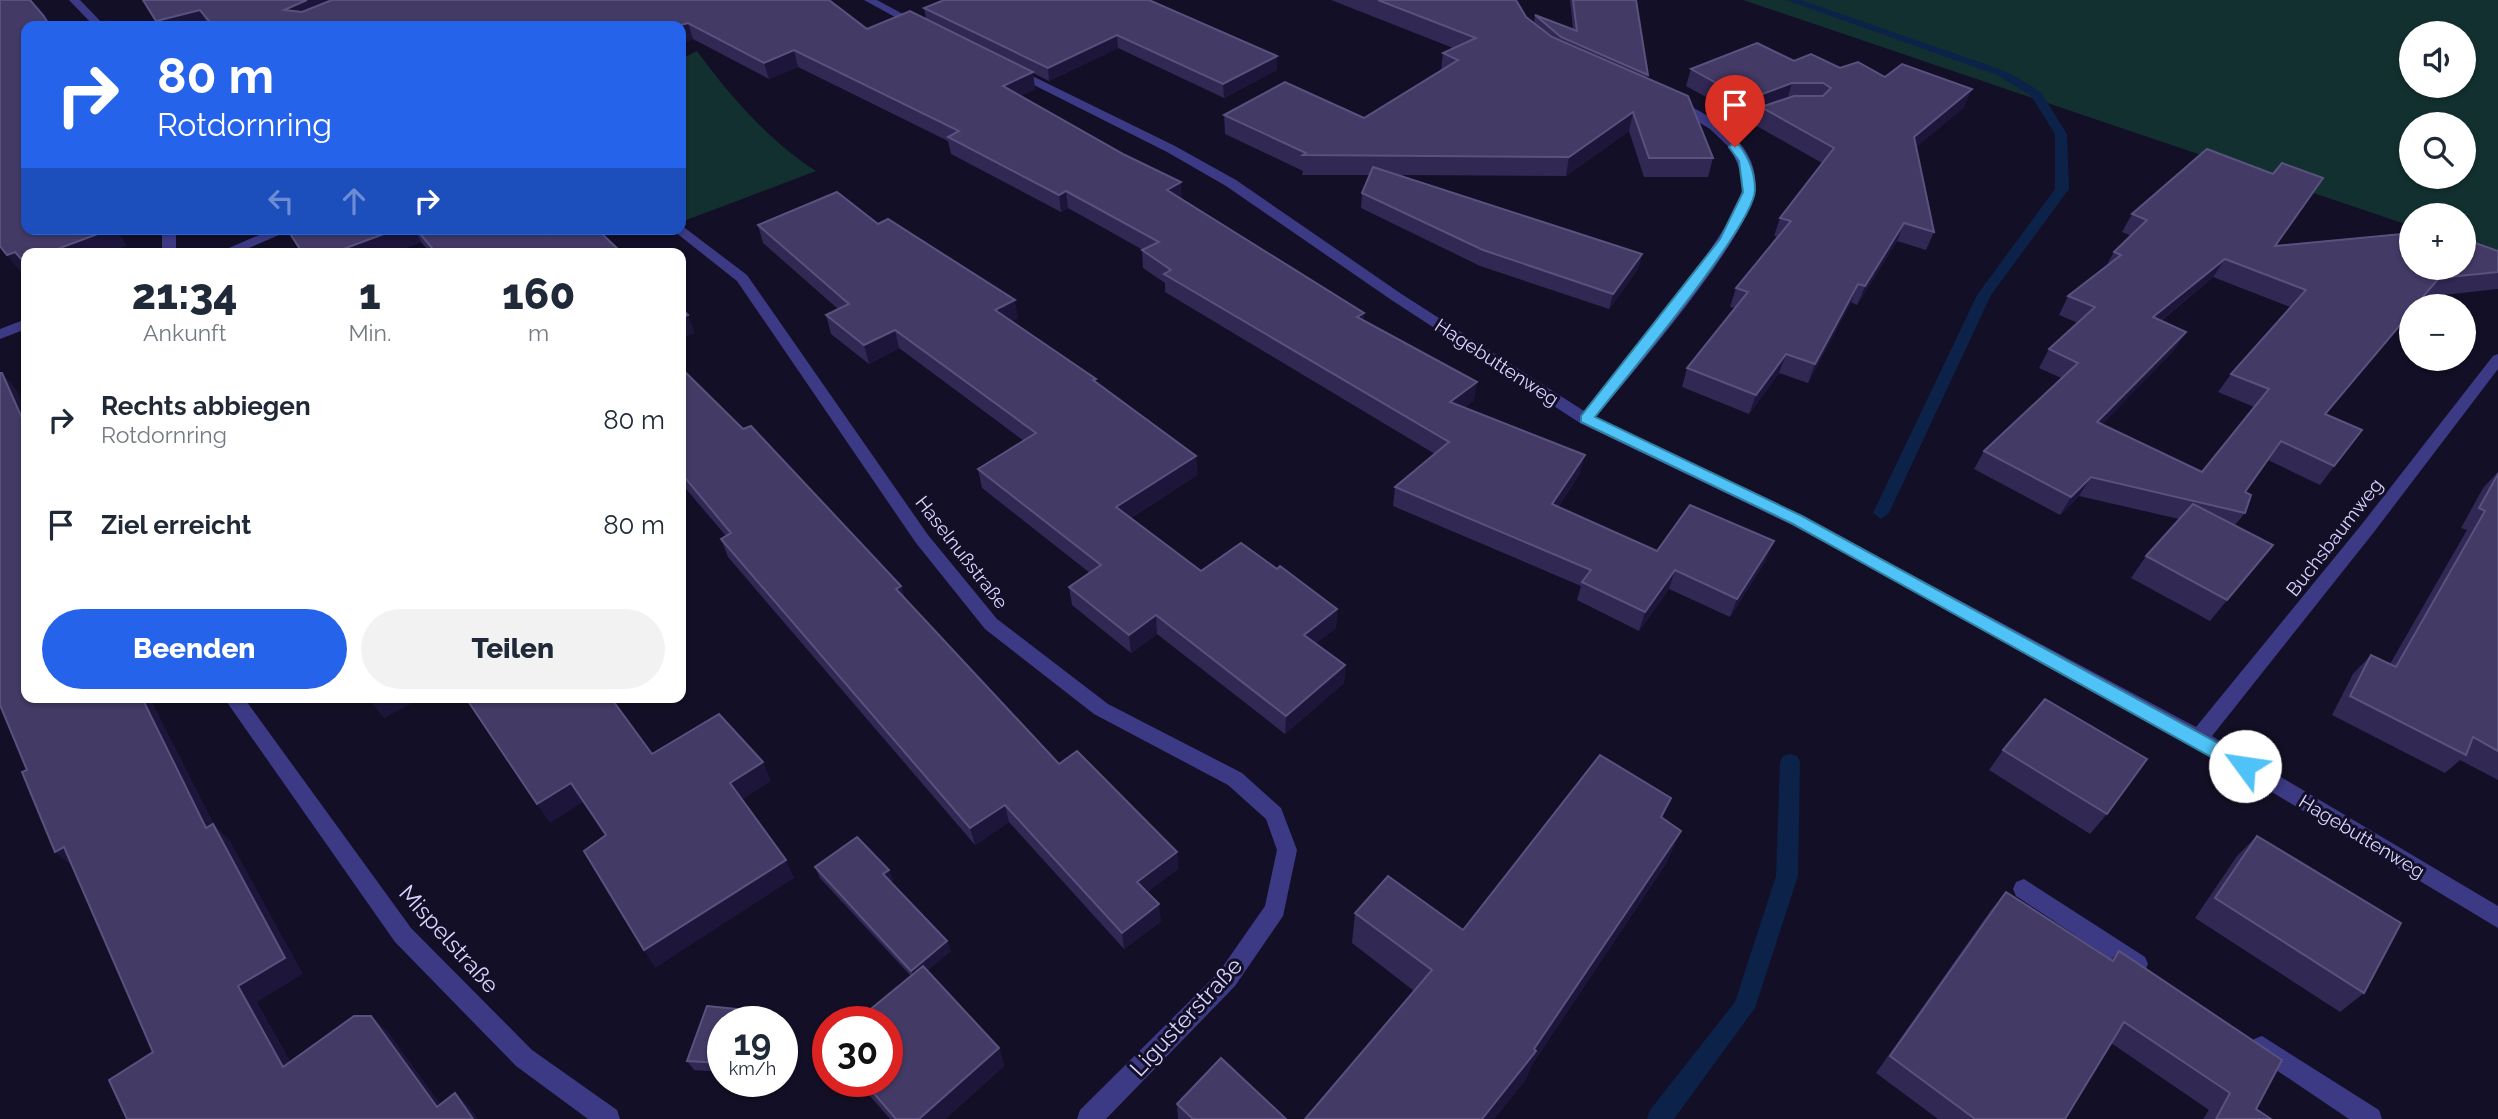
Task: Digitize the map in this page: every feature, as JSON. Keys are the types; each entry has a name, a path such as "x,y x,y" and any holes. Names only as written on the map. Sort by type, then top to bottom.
{"street":[{"path":"74,0 95,21"},
{"path":"869,0 931,32"},
{"name":"Hagebuttenweg","path":"1006,67 1160,143 1231,183 1398,298 1586,419 1796,520 2199,738 2498,918"},
{"path":"1586,419 1726,239 1749,192 1745,161 1722,130 1693,111 1658,97"},
{"path":"1722,130 1787,107"},
{"name":"Haselnußstraße","path":"686,234 742,278 922,539 991,624 1101,709 1235,779 1274,814 1287,850 1275,909"},
{"path":"237,248 271,235"},
{"path":"0,334 21,326"},
{"name":"Buchsbaumweg","path":"2199,738 2368,528 2498,359"},
{"name":"Mispelstraße","path":"237,703 403,935 524,1058 608,1119"},
{"path":"2024,889 2151,973"},
{"name":"Ligusterstraße","path":"1089,1119 1227,979 1275,909"},
{"path":"2243,1035 2370,1119"}],"green space":[{"path":"1743,0 2498,0 2498,255 2476,247 2476,203 2399,203 2399,222"},
{"path":"697,51 751,117 782,146 816,171 686,220 686,56"}],"building":[{"path":"0,0 30,0 47,21 21,21 21,235 95,235 60,248 21,248 21,259 15,252 7,255 0,246"},
{"path":"143,0 307,0 284,10 302,12 332,0 829,0 867,29 910,11 1033,72 1003,86 1125,155 1181,182 1167,190 1364,313 1357,317 1477,382 1450,402 1585,455 1552,504 1657,551 1690,505 1774,541 1737,599 1675,570 1645,612 1582,582 1591,570 1395,487 1449,442 1164,274 1171,270 1142,250 1159,242 1066,191 1059,195 948,137 959,131 794,50 764,63 686,24 686,21 209,21 200,10 156,21"},
{"path":"944,0 1149,0 1277,56 1223,84 1117,35 1048,68 924,8"},
{"path":"1378,0 1516,0 1526,17 1552,37 1688,96 1713,158 1649,158 1633,112 1569,157 1303,155 1306,153 1224,115 1285,82 1364,118 1458,60 1443,53 1476,38"},
{"path":"1573,0 1636,0 1648,75 1561,37 1535,15 1577,31"},
{"path":"1757,43 1794,61 1811,54 1840,68 1858,62 1885,77 1902,64 1972,89 1914,137 1934,232 1904,223 1865,286 1858,284 1815,364 1786,354 1756,395 1687,368 1748,292 1736,288 1791,221 1780,218 1834,148 1761,107 1794,96 1823,96 1831,88 1823,83 1792,83 1747,100 1691,69"},
{"path":"2207,149 2273,174 2282,163 2323,178 2275,246 2399,234 2399,280 2437,280 2425,294 2399,294 2399,326 2325,414 2362,430 2334,466 2281,441 2245,492 2251,495 2245,513 2091,477 2071,497 1984,451 2078,363 2049,349 2095,307 2068,296 2121,255 2114,252 2147,220 2132,214","holes":["2225,259 2306,290 2231,374 2269,389 2202,472 2097,422 2186,332 2153,317"]},
{"path":"1373,167 1642,254 1613,294 1483,250 1362,193"},
{"path":"837,192 878,224 888,219 1015,300 995,310 1096,379 1093,380 1196,456 1116,507 1201,571 1241,543 1277,569 1280,566 1337,609 1304,635 1345,665 1286,716 1156,615 1129,635 1069,587 1101,565 978,469 1036,433 895,330 864,345 826,315 849,304 758,225"},
{"path":"291,235 381,235 346,248 299,248"},
{"path":"421,235 603,235 617,248 432,248"},
{"path":"2476,243 2498,251 2498,272 2476,274"},
{"path":"2,373 21,416 21,703 144,703 206,828 213,824 285,958 238,986 283,1067 354,1016 371,1016 437,1107 455,1093 473,1119 127,1119 109,1080 153,1052 64,847 55,852 22,772 27,770 0,705"},
{"path":"686,373 743,429 751,426 901,586 896,589 1059,764 1077,751 1177,852 1137,882 1159,904 1122,933 1005,805 970,828 721,539 731,533 686,479"},
{"path":"2498,474 2498,751 2473,737 2466,755 2350,696 2371,655 2396,667 2485,511 2479,508"},
{"path":"2193,504 2273,545 2227,600 2146,556"},
{"path":"2045,699 2147,759 2107,814 2003,750"},
{"path":"469,703 615,703 652,754 719,714 763,762 730,783 786,860 644,950 584,851 606,835 571,783 537,804"},
{"path":"1600,755 1671,798 1661,817 1681,831 1534,1049 1536,1051 1482,1119 1305,1119 1432,970 1355,913 1388,876 1463,930"},
{"path":"2257,836 2401,923 2364,993 2215,898"},
{"path":"857,837 889,870 883,874 947,941 911,971 815,867"},
{"path":"2006,892 2113,961 2119,951 2282,1060 2256,1109 2271,1119 2216,1119 2230,1093 2124,1022 2065,1119 1975,1119 1890,1056"},
{"path":"923,966 999,1048 919,1119 896,1119 877,1097 903,1097 903,1006 874,1006"},
{"path":"707,1006 707,1062 687,1061"},
{"path":"1221,1058 1286,1119 1193,1119 1177,1104"}],"waterway":[{"path":"1791,0 2001,73 2036,94 2061,134 2062,189 1984,295 1881,513"},
{"path":"1659,1119 1744,1008 1787,876 1790,762"}],"route":[{"path":"1735,147 1745,161 1749,192 1726,239 1586,419 1796,520 2199,738 2245,766"}]}
